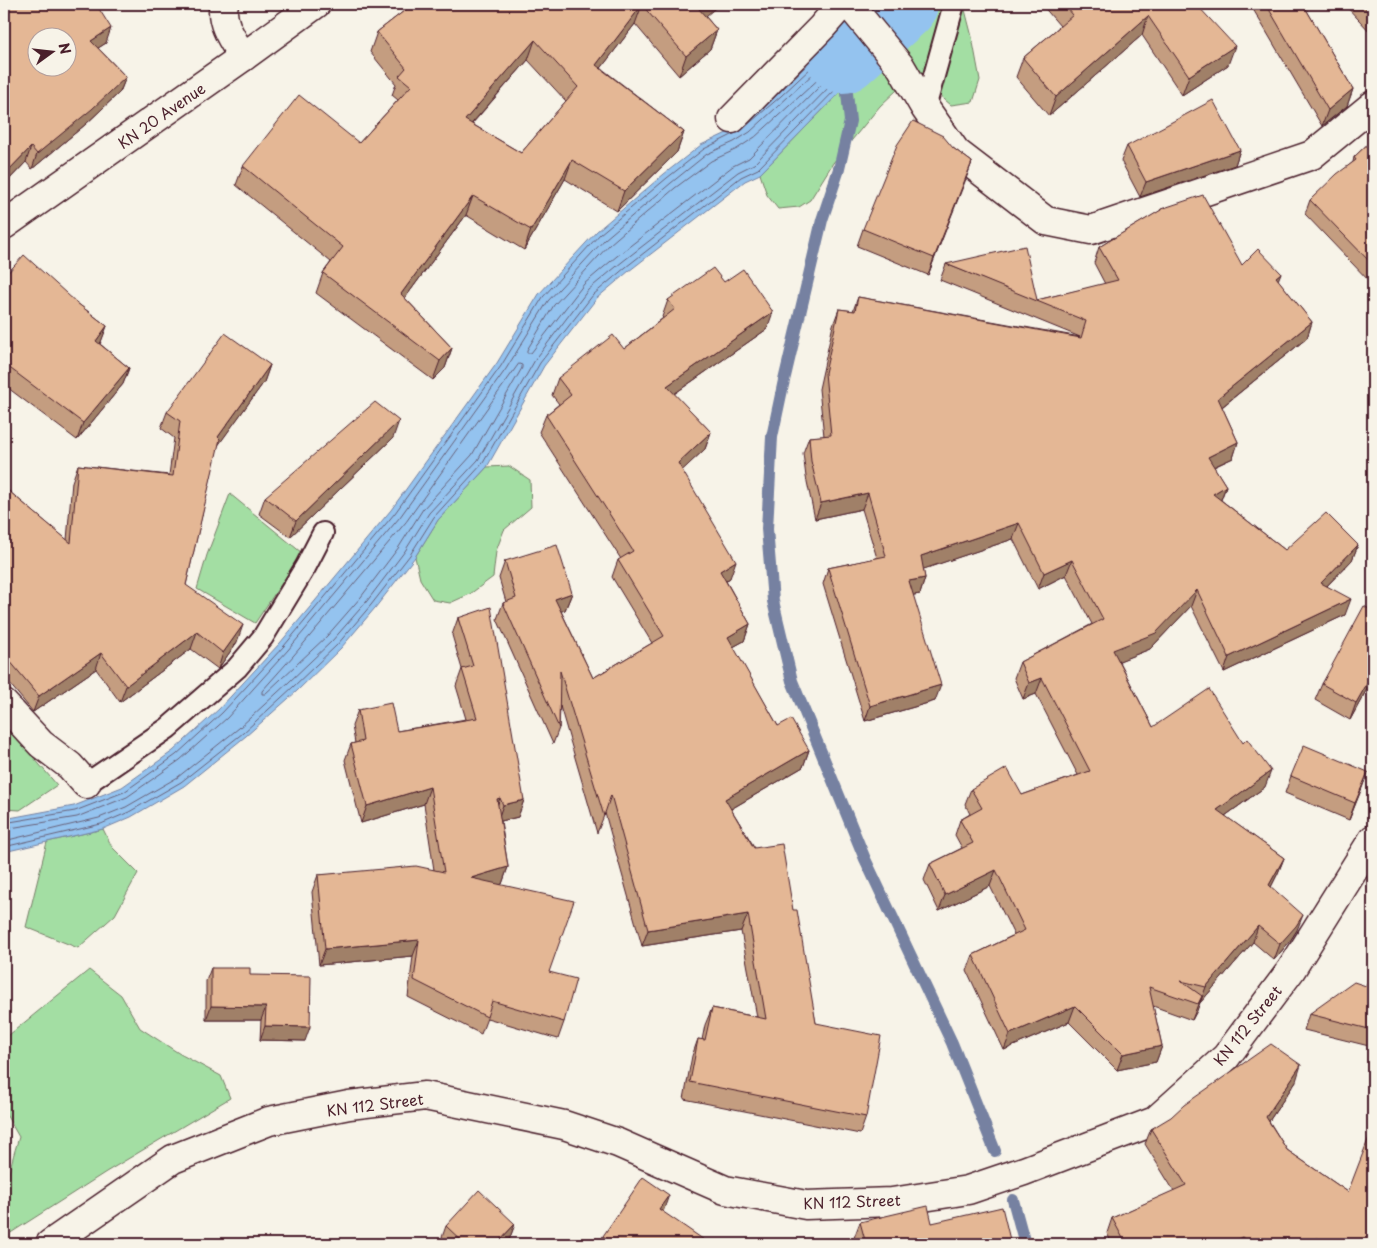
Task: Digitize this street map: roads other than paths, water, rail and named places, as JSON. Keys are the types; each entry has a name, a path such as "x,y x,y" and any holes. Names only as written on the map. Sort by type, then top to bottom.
{"street":[{"path":"224,4 222,9 226,26 243,57"},
{"name":"KN 20 Avenue","path":"4,225 316,4"},
{"path":"732,119 822,27 849,7 901,68 925,108 956,152 1046,221 1091,230 1312,155 1373,105"},
{"path":"4,704 41,744 70,766 86,784"},
{"name":"KN 112 Street","path":"50,1244 173,1159 269,1121 348,1105 425,1096 564,1125 618,1143 725,1190 806,1205 892,1202 968,1190 1024,1171 1155,1121 1226,1057 1291,970 1373,840"}],"lane":[{"path":"925,108 954,4"},
{"path":"86,784 168,728 237,668 263,637 306,566 322,533"}],"water":[{"path":"830,43 843,56 847,85 760,174 745,181 597,298 544,366 487,467 438,520 415,557 341,648 297,691 246,736 184,786 131,817 103,829 4,852 4,819 74,806 122,787 173,751 219,709 280,643 391,510 497,363 539,294 597,231 701,145 743,123 778,93"}],"waterway":[{"path":"843,56 901,4"},
{"path":"843,56 850,121 839,169 822,220 772,437 767,529 773,601 792,681 865,859 952,1043 995,1151"},
{"path":"1013,1200 1025,1244"}]}
